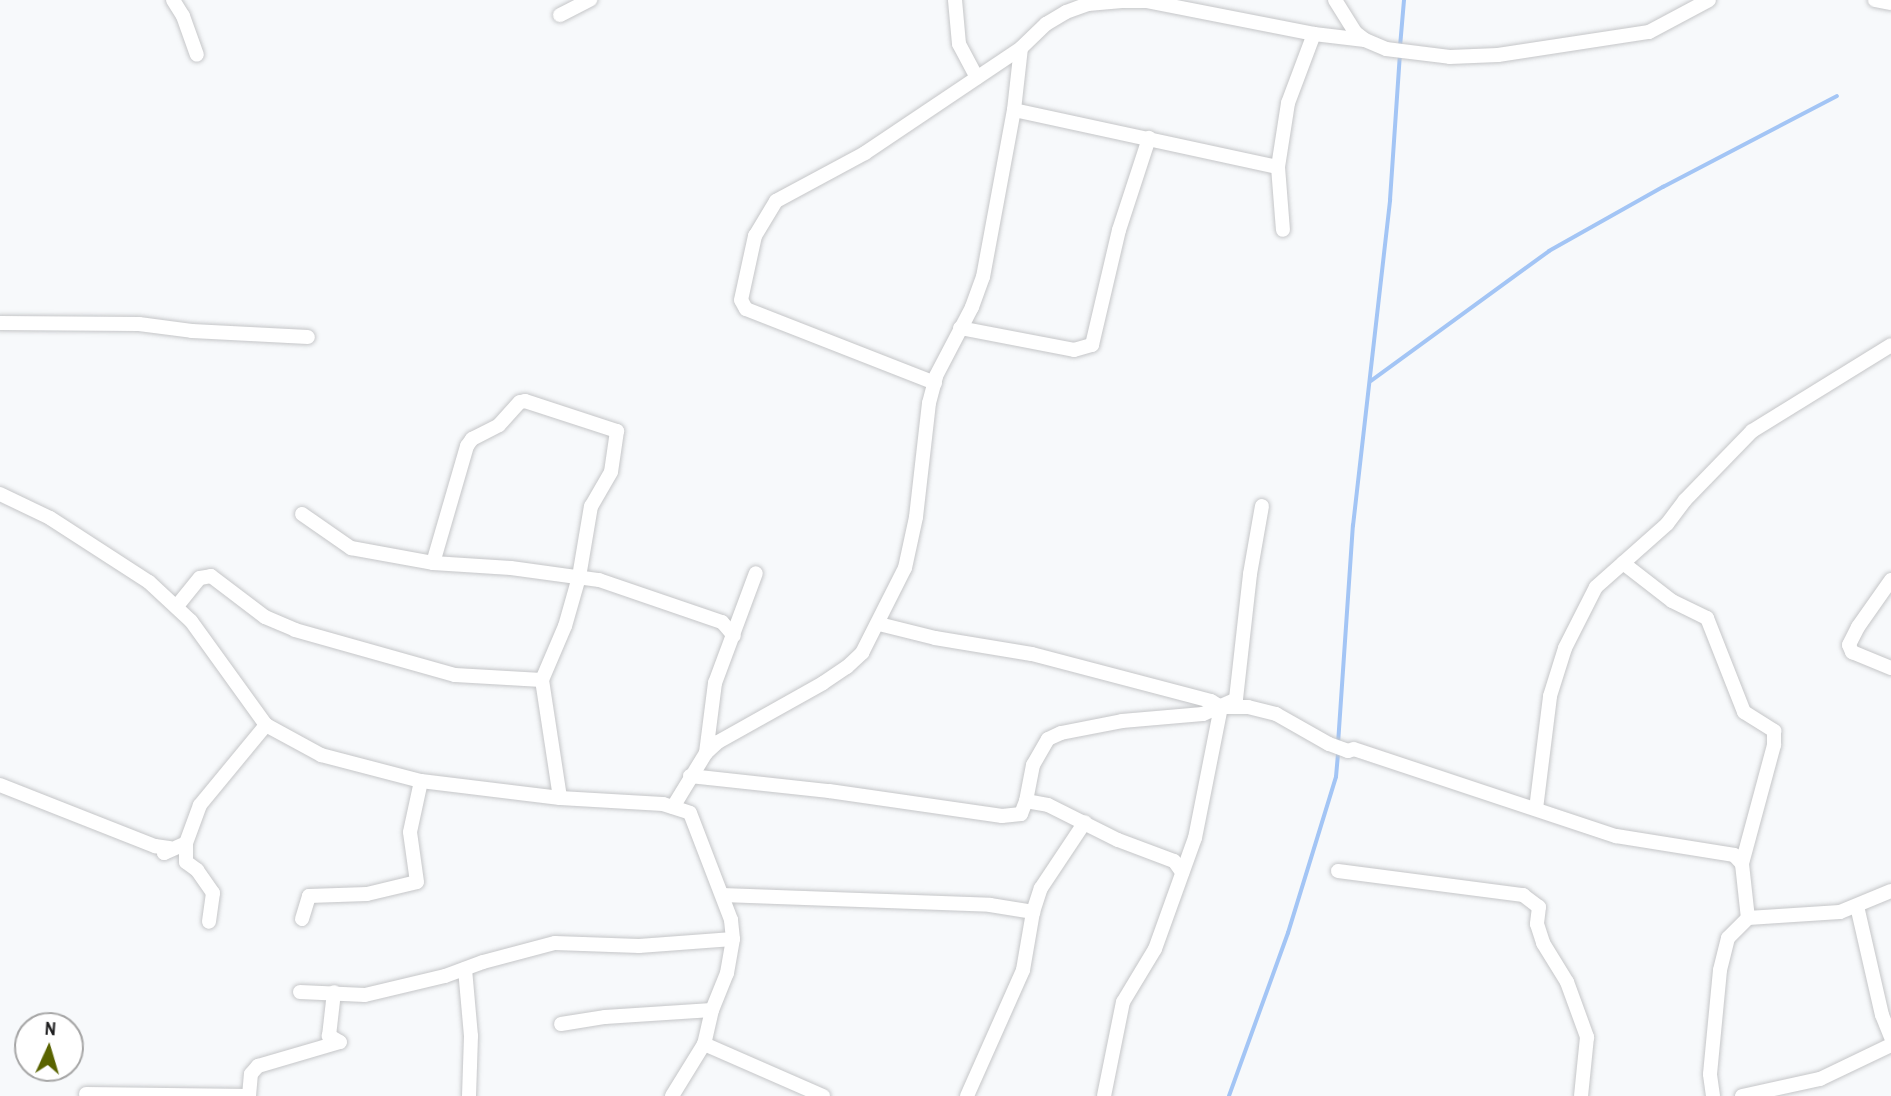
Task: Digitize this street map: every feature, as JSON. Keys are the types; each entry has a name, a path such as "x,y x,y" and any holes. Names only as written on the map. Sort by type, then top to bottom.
{"street":[{"path":"173,0 183,16 197,55"},
{"path":"560,15 590,0"},
{"path":"955,0 959,44 977,78"},
{"path":"1335,0 1356,33 1365,40"},
{"path":"1875,0 1891,3"},
{"path":"935,383 746,309 741,300 755,236 776,201 865,153 1021,48 1046,23 1066,12 1088,4 1146,1 1314,34 1365,40 1392,50 1450,57 1597,42 1649,32 1707,1"},
{"path":"1283,230 1278,167 1288,103 1314,34"},
{"path":"673,807 690,776 718,741 847,667 862,653 905,568 911,548 929,403 935,383 972,307 983,277 1014,110 1021,48"},
{"path":"1014,110 1278,167"},
{"path":"960,328 1074,350 1092,345 1119,230 1149,138"},
{"path":"0,323 139,324 192,331 308,337"},
{"path":"1535,809 1550,696 1565,649 1596,587 1667,524 1685,500 1752,431 1891,345"},
{"path":"433,564 467,446 472,439 499,425 516,406 525,401 611,428 618,436 611,472 591,506 579,577 565,626 542,680 560,799"},
{"path":"0,494 61,525 149,582 177,606 266,724 321,755 421,781 560,799 673,807 690,813 722,895 733,939 727,973 712,1010 704,1044 672,1096"},
{"path":"690,776 898,800 1002,816 1021,814 1033,765 1048,739 1061,733 1122,721 1203,714 1236,699 1250,574 1262,506"},
{"path":"302,514 351,548 433,564 510,568 599,580 722,622 734,636"},
{"path":"1623,563 1672,601 1707,618 1744,712 1774,731 1774,745 1742,863 1748,918"},
{"path":"706,753 715,683 756,573"},
{"path":"177,606 200,578 211,576 265,617 295,630 454,675 542,680"},
{"path":"1891,580 1858,627 1849,645 1852,652 1891,668"},
{"path":"879,624 935,638 1032,654 1211,701 1221,707 1248,707 1276,714 1329,744 1348,751 1354,749 1616,836 1734,855 1742,863"},
{"path":"1104,1096 1123,1002 1154,949 1195,838 1221,707"},
{"path":"209,922 213,893 197,870 186,862 186,843 200,805 266,724"},
{"path":"302,919 309,896 367,894 417,882 410,832 421,781"},
{"path":"0,785 155,846 169,848 164,853 186,843"},
{"path":"1026,801 1048,805 1118,840 1174,861 1182,872"},
{"path":"967,1096 1023,970 1033,912 1041,888 1085,822"},
{"path":"1338,872 1522,895 1539,907 1537,924 1543,943 1567,982 1587,1037 1587,1063 1581,1096"},
{"path":"1713,1096 1710,1074 1720,970 1728,938 1748,918 1840,912 1891,891"},
{"path":"722,895 990,905 1033,912"},
{"path":"1857,906 1882,1015 1891,1037"},
{"path":"300,992 365,995 555,943 639,946 733,939"},
{"path":"465,969 471,1036 468,1096"},
{"path":"86,1094 249,1096 251,1074 258,1066 340,1042 329,1036 334,992"},
{"path":"561,1024 605,1017 712,1010"},
{"path":"704,1044 823,1096"},
{"path":"1742,1096 1820,1079 1891,1045"}],"waterway":[{"path":"1400,47 1404,0"},
{"path":"1338,744 1353,526 1390,200 1400,54"},
{"path":"1371,381 1549,251 1663,187 1837,96"},
{"path":"1229,1096 1288,933 1336,777 1338,752"}]}
